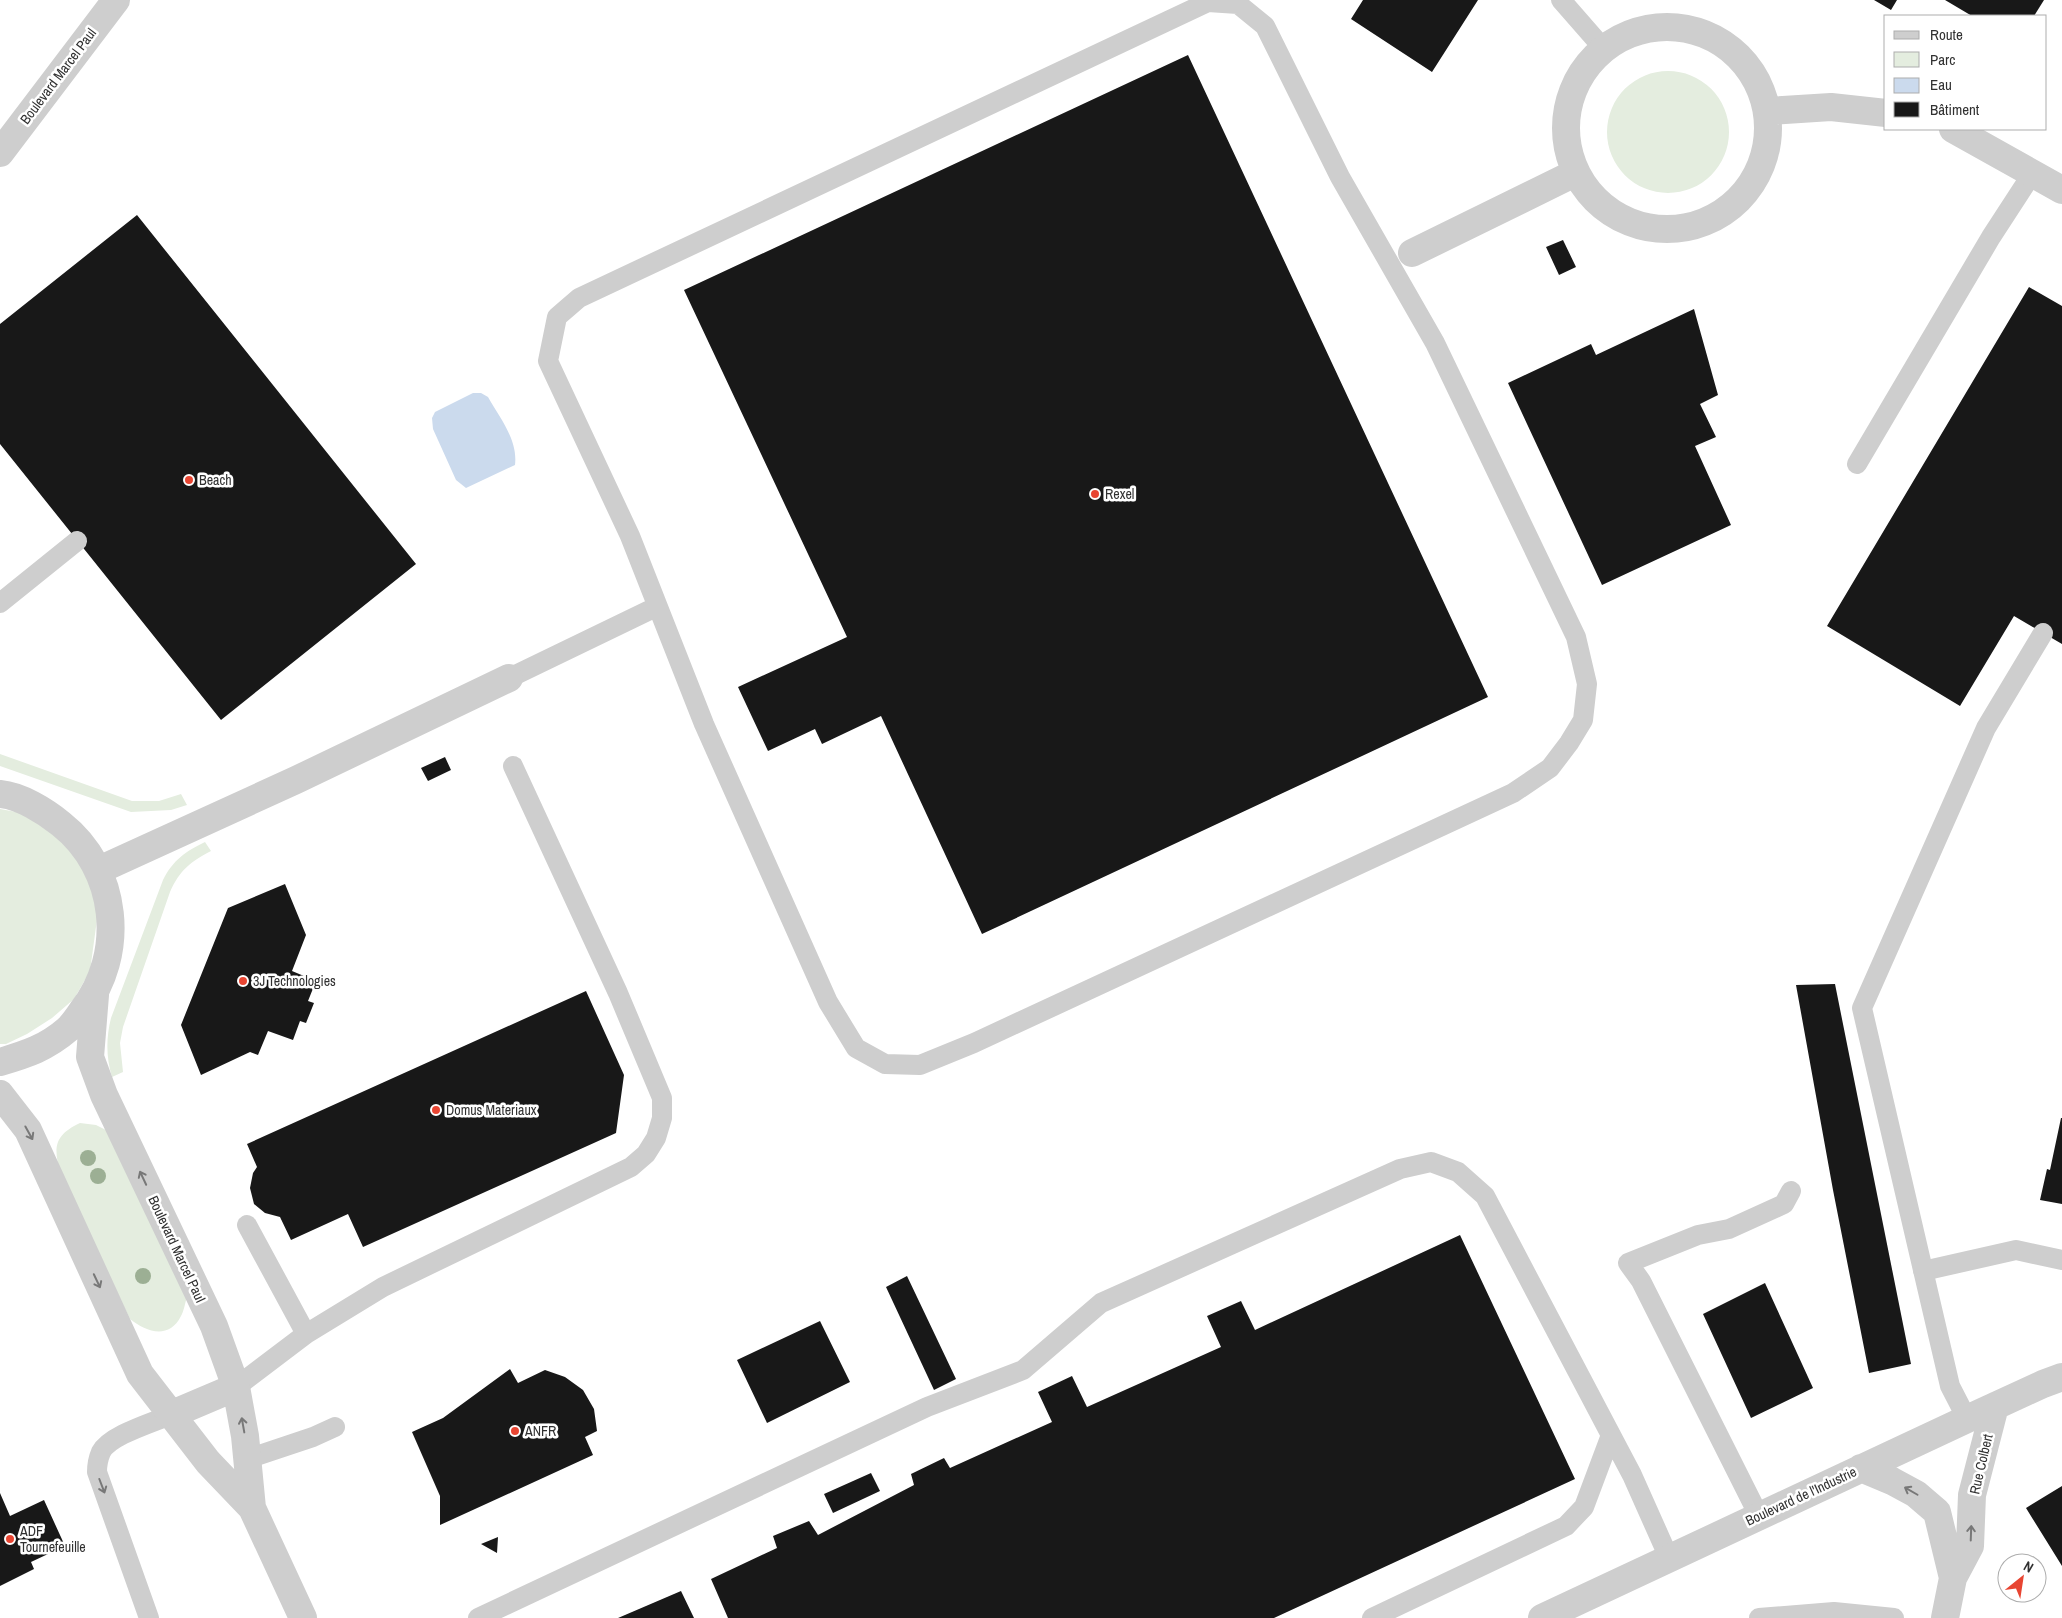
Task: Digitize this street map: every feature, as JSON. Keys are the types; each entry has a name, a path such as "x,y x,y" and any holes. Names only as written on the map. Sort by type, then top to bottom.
{"street":[{"name":"Boulevard Marcel Paul","path":"0,153 116,0"},
{"path":"1669,26 1704,33 1733,51 1756,78 1768,111 1768,143 1758,174 1740,200 1713,219 1683,229 1650,229 1619,219 1594,199 1575,173 1566,142 1567,107 1580,74 1603,48 1634,31 1669,26"},
{"path":"1768,111 1831,107 1884,113"},
{"path":"1955,130 2062,190"},
{"path":"1401,258 1575,173"},
{"path":"99,870 296,780 509,678"},
{"path":"0,794 42,809 76,836 99,870 111,911 110,955 95,995 69,1028 34,1052 0,1062"},
{"name":"Boulevard Marcel Paul","path":"95,995 90,1056 104,1094 214,1326 236,1387 252,1508"},
{"name":"Boulevard Marcel Paul","path":"0,1094 28,1130 140,1374 208,1462 252,1508 303,1618"},
{"name":"Boulevard de l'Industrie","path":"1542,1618 1861,1468 2062,1377"},
{"path":"170,1415 236,1387"},
{"name":"Rue Colbert","path":"1946,1618 1953,1578 1970,1546 1972,1495 1995,1406"},
{"name":"Rue Colbert","path":"1861,1468 1916,1494 1937,1512 1953,1578"}],"lane":[{"path":"1562,0 1603,48"},
{"path":"1208,2 1238,4 1265,26 1340,177 1401,258 1435,343 1576,637 1587,684 1583,720 1569,743 1550,768 1513,793 974,1044 920,1065 885,1064 856,1048 828,1002 704,724 656,607 630,536 548,361 558,316 580,298 1208,2"},
{"path":"1857,464 1991,237 2032,174"},
{"path":"0,603 77,541"},
{"path":"509,678 656,607"},
{"path":"1967,1419 1950,1386 1862,1008 1986,728 2043,632"},
{"path":"236,1387 306,1334 383,1288 631,1166 646,1154 656,1138 662,1118 662,1098 618,993 513,766"},
{"path":"478,1618 927,1407 1023,1370 1101,1303 1400,1169 1431,1162 1458,1172 1485,1196 1632,1475 1669,1558"},
{"path":"1759,1516 1641,1281 1628,1263 1698,1236 1729,1229 1784,1204 1791,1191"},
{"path":"247,1225 306,1334"},
{"path":"1923,1271 2016,1250 2062,1260"},
{"path":"149,1618 97,1472 98,1460 102,1451 110,1442 170,1415"},
{"path":"247,1459 313,1437 335,1427"},
{"path":"1372,1618 1566,1526 1584,1507 1611,1435"},
{"path":"1759,1618 1833,1615 1894,1618"}],"green space":[{"path":"1668,71 1691,76 1711,89 1724,109 1729,132 1724,155 1711,175 1691,188 1668,193 1645,188 1625,175 1612,155 1607,132 1612,109 1625,89 1645,76"},
{"path":"0,754 132,801 159,801 181,794 187,805 171,810 131,812 0,766"},
{"path":"0,809 22,813 51,830 77,855 88,880 98,912 90,971 74,999 52,1018 27,1034 6,1044 0,1044"},
{"path":"205,842 211,851 186,867 170,892 123,1027 120,1043 123,1072 112,1077 107,1048 111,1018 163,880 171,867 181,857"},
{"path":"80,1123 96,1125 108,1131 187,1297 184,1309 176,1324 164,1331 150,1330 130,1319 60,1172 57,1155 58,1142 65,1132"}],"water":[{"path":"473,393 481,393 488,397 503,421 514,447 515,465 466,488 456,480 433,429 432,418 435,412"}],"building":[{"path":"1363,0 1478,0 1432,72 1351,19"},
{"path":"1874,0 1897,0 1891,10"},
{"path":"1945,0 2044,0 2035,15 1970,15"},
{"name":"Rexel","path":"1188,55 1488,697 982,934 881,716 822,744 815,729 768,751 738,687 847,637 684,290"},
{"name":"Beach","path":"137,215 416,564 221,720 0,444 0,324"},
{"path":"1563,240 1576,267 1559,275 1546,247"},
{"path":"2029,287 2062,306 2062,644 2014,616 1960,706 1827,626"},
{"path":"1694,309 1718,395 1700,404 1716,437 1695,446 1731,525 1602,585 1508,383 1591,344 1596,355"},
{"path":"445,757 451,770 428,781 421,768"},
{"name":"3J Technologies","path":"285,884 306,935 292,971 316,981 308,1001 314,1003 306,1023 300,1021 293,1040 268,1031 258,1055 250,1052 201,1075 181,1025 228,908"},
{"path":"1835,984 1911,1364 1869,1373 1833,1190 1796,985"},
{"name":"Domus Materiaux","path":"586,991 624,1075 616,1133 363,1247 348,1214 291,1240 280,1217 265,1213 254,1204 250,1188 253,1173 257,1167 247,1144"},
{"path":"2061,1118 2062,1204 2040,1200 2047,1169 2050,1170"},
{"path":"1460,1235 1575,1479 1274,1618 728,1618 711,1579 777,1548 773,1536 809,1521 818,1535 914,1485 911,1474 944,1458 950,1468 1052,1422 1038,1392 1072,1376 1087,1407 1221,1347 1207,1316 1241,1301 1255,1330"},
{"path":"907,1276 956,1379 934,1390 886,1287"},
{"path":"1765,1283 1813,1388 1751,1418 1703,1314"},
{"path":"820,1321 850,1382 767,1423 737,1360"},
{"path":"510,1369 518,1383 545,1370 565,1377 583,1390 594,1409 597,1431 585,1437 593,1455 440,1525 440,1496 412,1432 443,1418"},
{"path":"871,1473 880,1491 833,1513 824,1494"},
{"path":"2062,1486 2062,1566 2026,1508"},
{"path":"0,1493 10,1516 44,1500 65,1546 31,1562 34,1569 0,1586"},
{"path":"498,1537 497,1553 481,1544"},
{"path":"681,1591 694,1618 618,1618"}],"place":[{"name":"Beach","path":"189,480"},
{"name":"Rexel","path":"1095,494"},
{"name":"3J Technologies","path":"243,981"},
{"name":"Domus Materiaux","path":"436,1110"},
{"name":"ANFR","path":"515,1431"},
{"name":"ADF Tournefeuille","path":"10,1539"}]}
